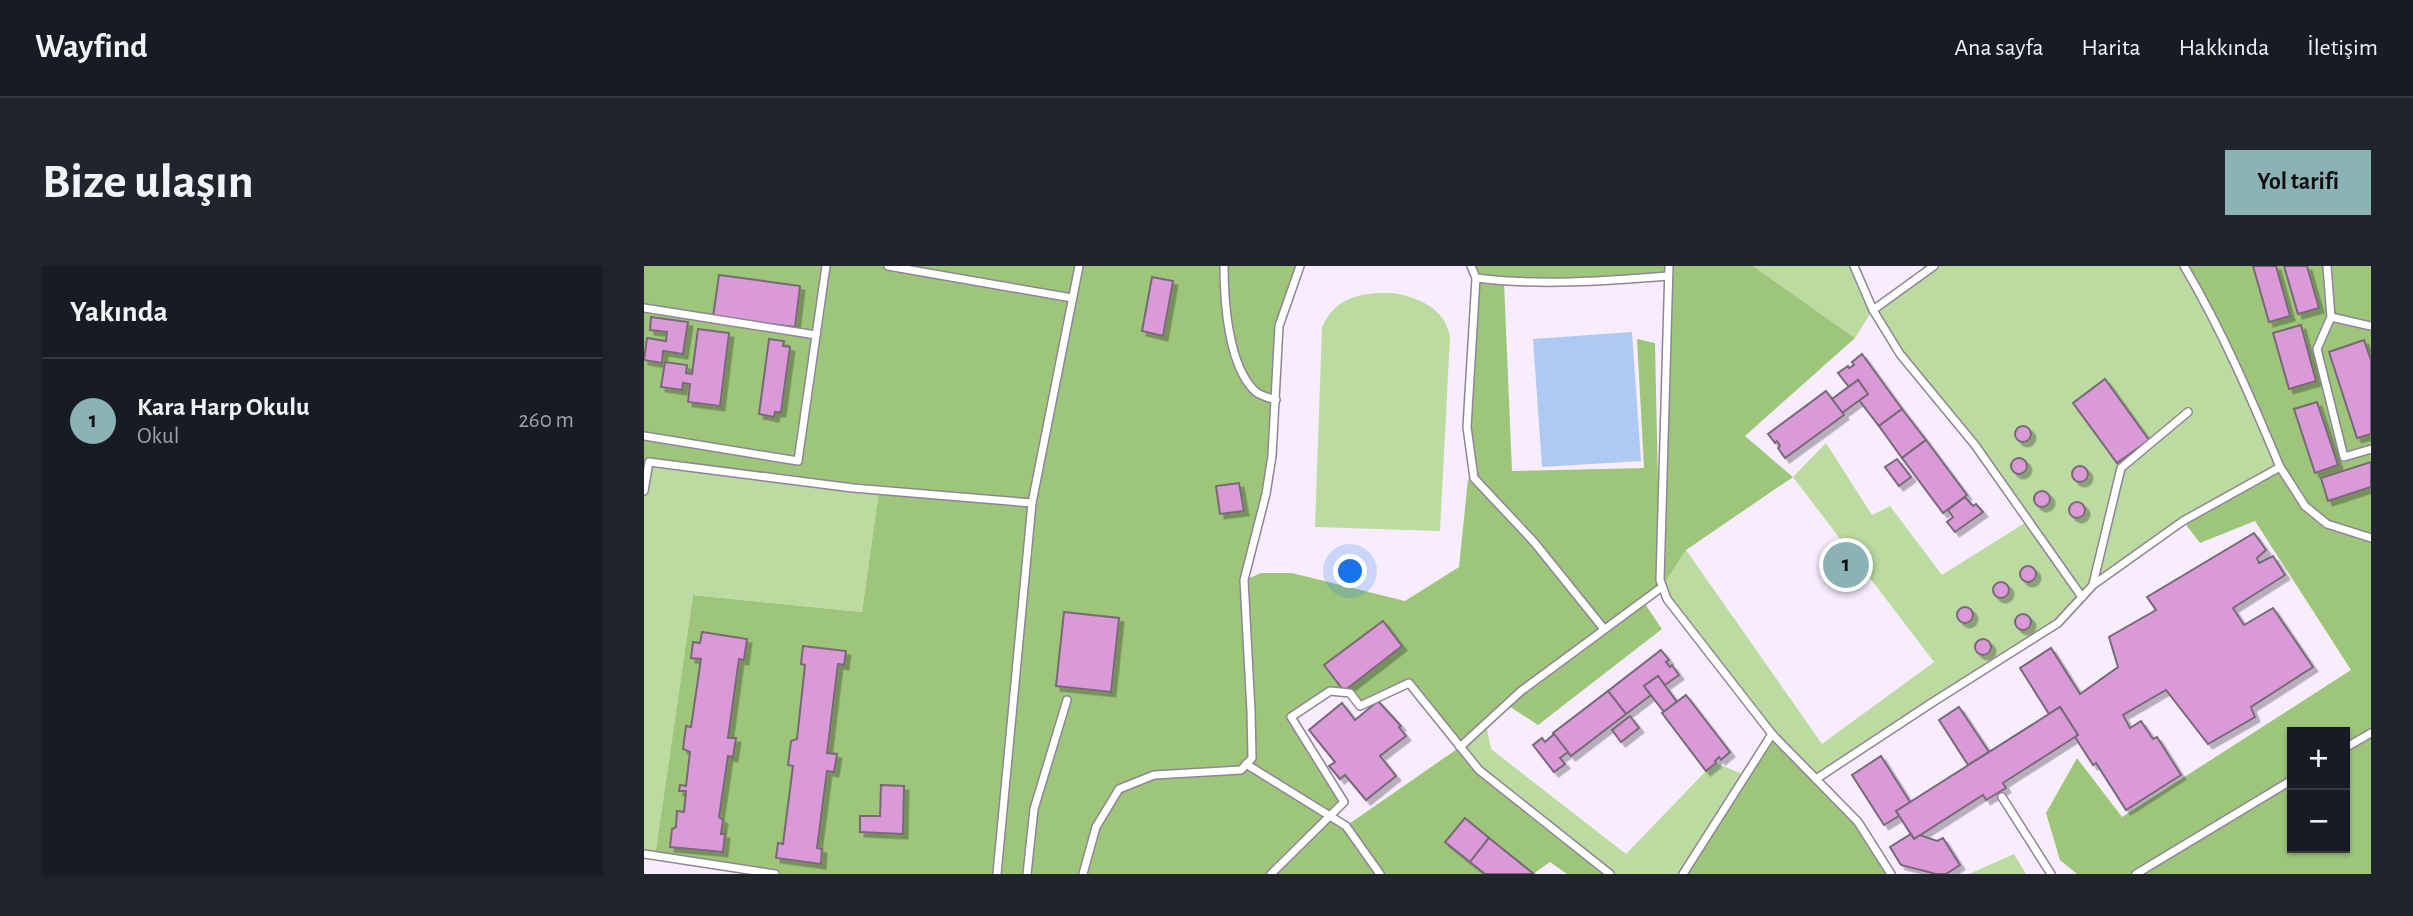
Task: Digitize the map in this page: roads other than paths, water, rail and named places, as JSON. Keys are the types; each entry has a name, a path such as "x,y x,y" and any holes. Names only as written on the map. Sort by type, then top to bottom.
{"lane":[{"path":"644,436 798,461 826,266"},
{"path":"888,266 1072,298"},
{"path":"997,874 1032,503 1080,266"},
{"path":"1224,266 1224,305 1239,369 1257,393 1276,400"},
{"path":"1083,874 1096,827 1119,789 1154,775 1241,770 1252,758 1244,580 1266,494 1272,456 1279,326 1300,266"},
{"path":"1472,266 1476,278 1467,427 1474,478 1534,542 1604,629"},
{"path":"1669,266 1660,580 1662,587 1667,599 1772,734 1858,822 1891,874"},
{"path":"1854,266 1872,310 1900,355 1975,445 2082,597"},
{"path":"1872,310 1934,266"},
{"path":"2184,266 2241,374 2280,467 2305,506 2327,524 2371,538"},
{"path":"2327,266 2331,317 2317,349 2344,457 2371,449"},
{"path":"1476,278 1517,283 1594,282 1668,276"},
{"path":"644,308 816,335"},
{"path":"2331,317 2371,326"},
{"path":"2093,585 2121,468 2188,412"},
{"path":"644,491 649,462 853,488 1032,503"},
{"path":"1816,779 2058,623 2093,585 2183,521 2280,467"},
{"path":"1460,747 1521,691 1662,587"},
{"path":"1271,874 1344,802 1291,717 1330,691 1350,694 1360,706 1409,683 1479,770 1610,874"},
{"path":"1027,874 1034,809 1068,699"},
{"path":"2350,745 2371,733"},
{"path":"1684,874 1772,734"},
{"path":"1246,764 1346,826 1380,874"},
{"path":"2136,874 2287,783"},
{"path":"2001,797 2051,874"},
{"path":"644,854 775,874"}],"water":[{"path":"1632,332 1641,461 1542,467 1533,339"}],"place":[{"name":"Kara Harp Okulu","path":"1846,565"}]}
